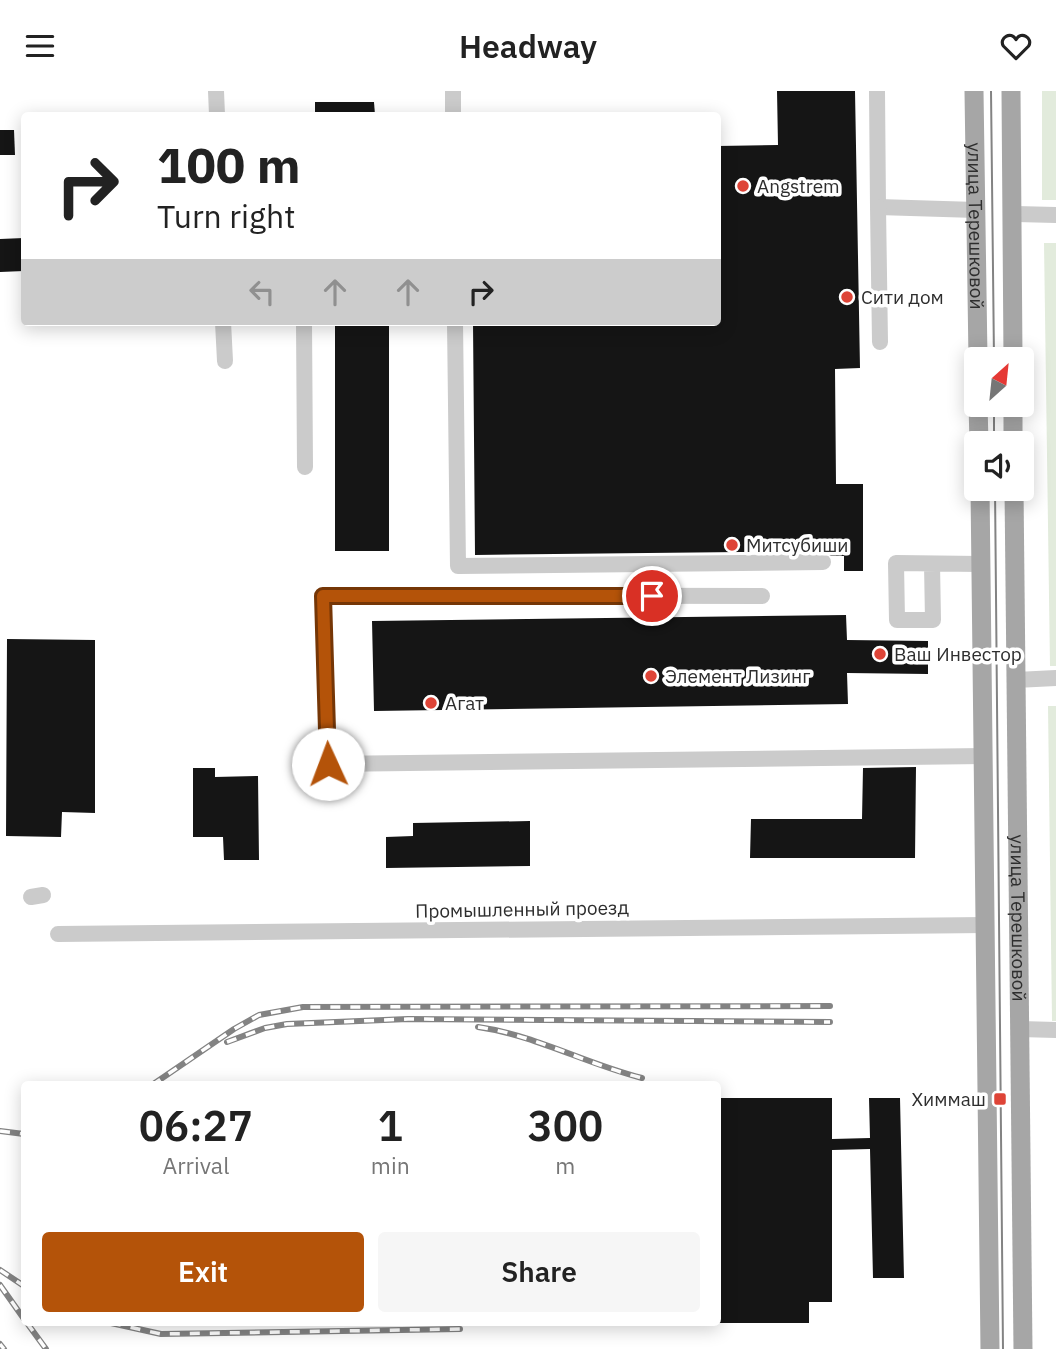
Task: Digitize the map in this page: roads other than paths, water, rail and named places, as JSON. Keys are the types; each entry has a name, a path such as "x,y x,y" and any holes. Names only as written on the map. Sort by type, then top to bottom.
{"main road":[{"name":"улица Терешковой","path":"974,91 978,347"},
{"name":"улица Терешковой","path":"1011,91 1013,347"},
{"name":"улица Терешковой","path":"979,501 990,1349"},
{"name":"улица Терешковой","path":"1014,501 1023,1349"}],"lane":[{"path":"216,91 217,112"},
{"path":"453,91 453,112"},
{"path":"877,91 880,342"},
{"path":"878,207 976,210"},
{"path":"1012,214 1056,215"},
{"path":"223,326 225,361"},
{"path":"304,326 305,467"},
{"path":"455,326 458,566 823,562"},
{"path":"932,564 981,564"},
{"path":"762,596 323,596 328,764 984,756"},
{"path":"1015,680 1056,678"},
{"name":"Промышленный проезд","path":"58,934 986,925"},
{"path":"1020,1029 1056,1030"}],"tram line":[{"path":"991,91 994,347"},
{"path":"994,417 994,431"},
{"path":"995,501 1003,1349"}],"railway":[{"path":"158,1081 259,1015 303,1007 830,1006"},
{"path":"227,1042 265,1028 287,1024 408,1019 830,1022"},
{"path":"478,1027 520,1036 642,1078"},
{"path":"0,1131 21,1134"},
{"path":"0,1270 21,1284"},
{"path":"0,1285 21,1315"},
{"path":"29,1326 46,1349"},
{"path":"125,1326 161,1334 460,1329"},
{"path":"0,1344 4,1349"}],"place":[{"name":"Angstrem","path":"743,186"},
{"name":"Сити дом","path":"847,297"},
{"name":"Митсубиши","path":"732,545"},
{"name":"Ваш Инвестор","path":"880,654"},
{"name":"Элемент Лизинг","path":"651,676"},
{"name":"Агат","path":"431,703"},
{"name":"Химмаш","path":"1000,1099"}]}
